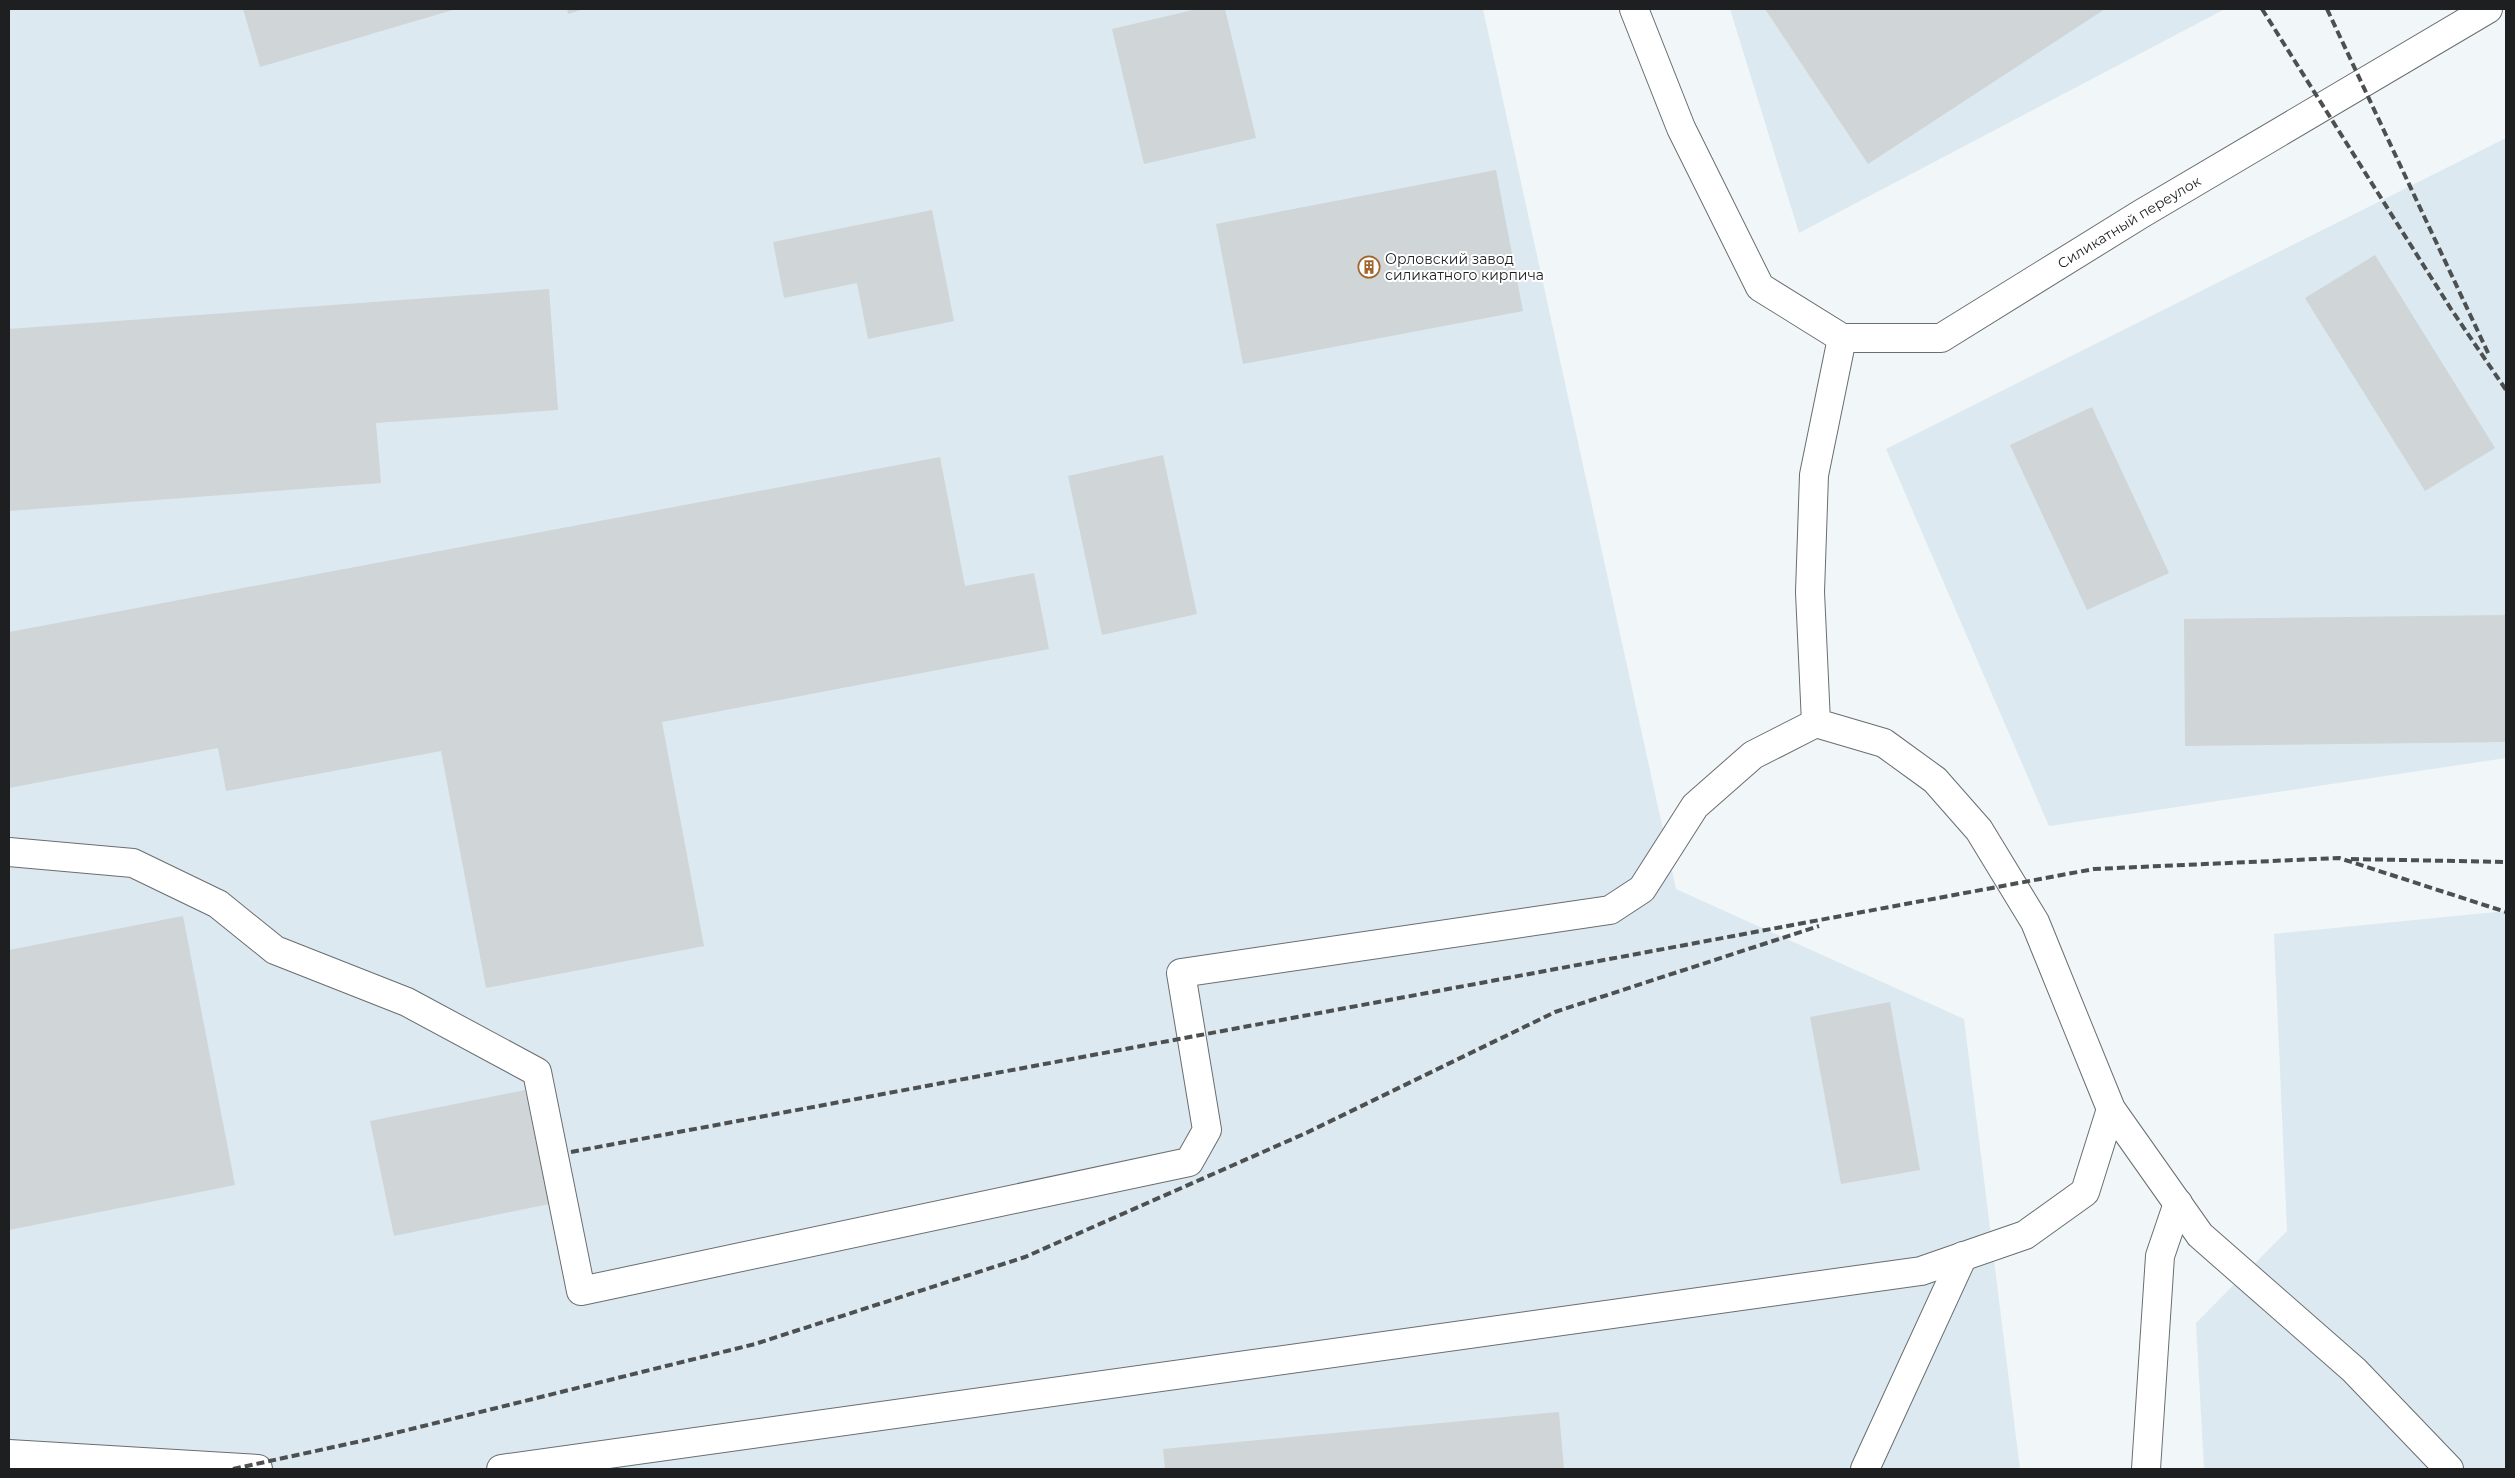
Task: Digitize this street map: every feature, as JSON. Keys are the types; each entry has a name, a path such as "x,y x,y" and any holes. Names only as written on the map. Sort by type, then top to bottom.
{"street":[{"path":"1634,9 1681,128 1760,287 1842,338 1814,475 1810,592 1816,722"},
{"name":"Силикатный переулок","path":"1842,338 1941,338 2142,214 2488,9"},
{"path":"9,852 133,862 218,904 275,950 407,1002 537,1072 581,1291 1189,1162 1208,1130 1182,972 1610,910 1642,889 1695,806 1753,755 1816,722 1884,744 1935,780 1979,830 2035,922 2111,1109 2200,1235 2354,1370 2448,1469"},
{"path":"501,1469 1921,1271 2025,1236 2085,1192 2111,1109"},
{"path":"2146,1469 2160,1256 2178,1203"},
{"path":"1865,1469 1963,1256"},
{"path":"9,1454 258,1469"}],"shaded area":[{"path":"9,9 1483,9 1676,889 1964,1019 2020,1469 9,1469"},
{"path":"1730,9 2225,9 1799,233"},
{"path":"2506,138 2506,758 2049,826 1886,449"},
{"path":"2506,911 2506,1469 2204,1469 2196,1323 2287,1231 2274,934"}],"building":[{"path":"243,9 456,9 260,67"},
{"path":"567,9 584,9 568,14"},
{"path":"1197,9 1225,9 1256,138 1144,164 1112,29"},
{"path":"1765,9 2105,9 1868,164"},
{"name":"Орловский завод силикатного кирпича","path":"1496,170 1523,311 1243,364 1216,224"},
{"path":"932,210 954,321 868,339 857,283 784,298 773,242"},
{"path":"2375,255 2495,448 2425,491 2305,298"},
{"path":"549,289 558,410 376,423 381,483 9,511 9,329"},
{"path":"2092,407 2169,573 2087,610 2010,445"},
{"path":"1163,455 1197,614 1102,635 1068,476"},
{"path":"940,457 965,586 1034,573 1049,649 662,722 704,946 486,988 441,751 226,791 218,748 9,788 9,632"},
{"path":"2506,615 2506,742 2185,746 2184,619"},
{"path":"183,916 235,1185 9,1230 9,950"},
{"path":"1890,1002 1920,1170 1841,1184 1810,1017"},
{"path":"525,1090 549,1204 394,1236 370,1121"},
{"path":"1559,1412 1564,1469 1165,1469 1163,1449"}],"railway":[{"path":"2262,9 2451,309 2506,390"},
{"path":"2327,9 2489,355"},
{"path":"571,1152 2094,869 2339,858 2506,912"},
{"path":"2351,859 2506,862"},
{"path":"233,1469 375,1438 755,1344 1025,1257 1306,1133 1555,1012 1819,926"}],"place":[{"name":"Орловский завод силикатного кирпича","path":"1369,267"}]}
